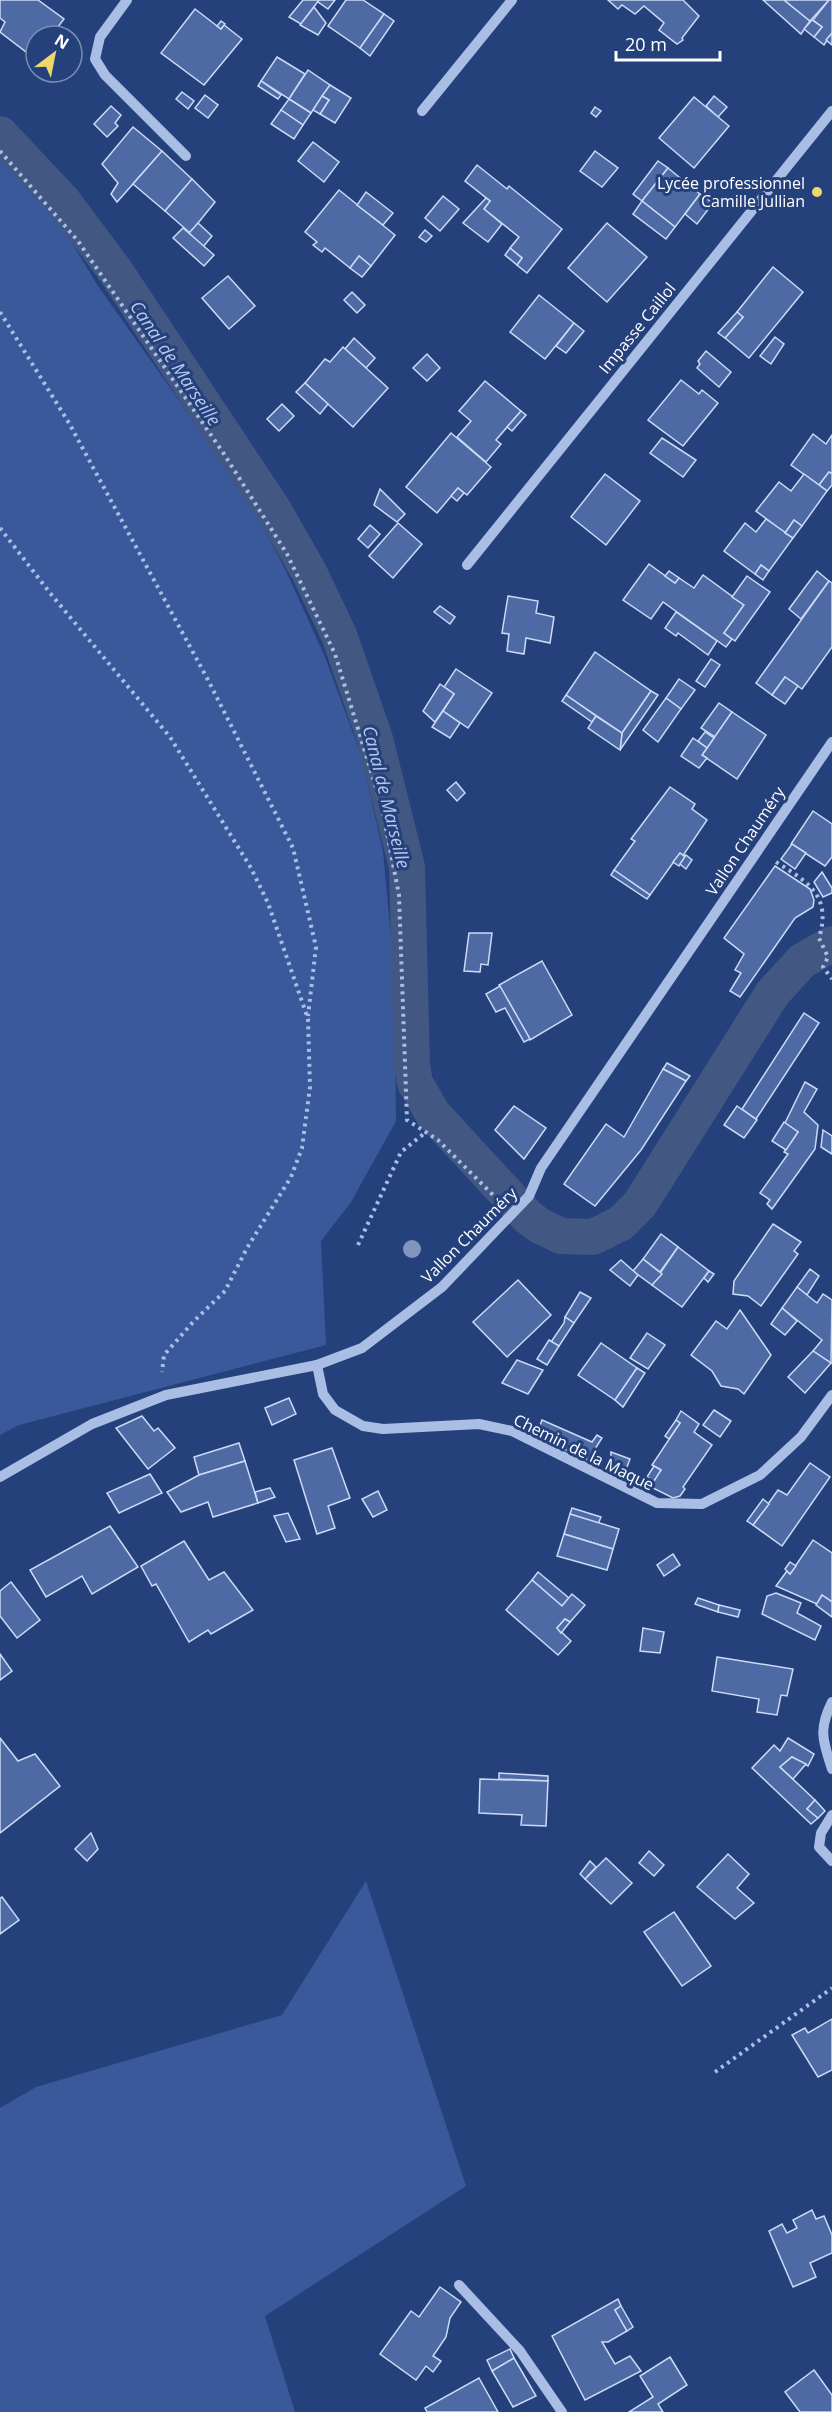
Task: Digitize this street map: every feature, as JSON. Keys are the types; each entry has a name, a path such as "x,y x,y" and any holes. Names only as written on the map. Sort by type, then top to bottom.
{"street":[{"path":"127,0 100,37 95,59 105,75 186,156"},
{"path":"422,111 512,0"},
{"name":"Impasse Caillol","path":"467,564 832,111"},
{"name":"Vallon Chauméry","path":"0,1477 92,1424 166,1395 317,1365 362,1348 442,1287 529,1196 541,1168 832,742"},
{"name":"Chemin de la Maque","path":"317,1365 323,1395 335,1410 363,1426 383,1429 479,1424 512,1431 657,1503 702,1504 760,1475 801,1437 832,1395"},
{"path":"832,1702 823,1721 822,1738 832,1769"},
{"path":"832,1815 820,1833 819,1847 832,1861"},
{"path":"459,2285 520,2351 562,2412"}],"path":[{"path":"0,151 78,240 224,454 287,554 335,654 382,807 399,895 407,1120 438,1140 513,1214"},
{"path":"0,312 69,423 208,680 293,848 316,947 308,1019 310,1087 302,1148 291,1176 247,1248 225,1291 194,1321 164,1356 161,1381"},
{"path":"0,528 50,593 170,737 251,868 268,903 308,1019"},
{"path":"757,850 812,886 823,908 824,922 819,938 828,957 823,967 832,980"},
{"path":"358,1245 401,1152 426,1132"},
{"path":"715,2072 832,1988"}],"shaded area":[{"path":"0,148 26,167 98,286 246,495 286,571 325,657 361,755 383,851 394,971 396,1121 351,1202 321,1241 326,1345 19,1425 0,1435"},
{"path":"366,1881 466,2186 265,2316 295,2412 0,2412 0,2108 36,2087 282,2015"}],"building":[{"path":"0,0 38,0 64,19 60,24 24,24 24,50 0,32 5,22 0,18"},
{"path":"303,0 319,0 301,24 289,17"},
{"path":"319,0 335,0 328,9 318,2"},
{"path":"346,0 363,0 384,14 360,48 328,26"},
{"path":"608,0 683,0 699,16 682,38 683,40 677,44 659,30 664,23 644,6 635,14 622,5 618,9"},
{"path":"763,0 784,0 810,21 801,34"},
{"path":"784,0 829,0 810,21"},
{"path":"829,0 832,0 832,33 824,45 814,37 822,27 813,20"},
{"path":"314,7 326,23 318,35 300,25"},
{"path":"195,9 221,29 224,25 242,39 204,85 161,53"},
{"path":"384,14 394,21 370,56 360,48"},
{"path":"812,20 822,27 814,37 804,29"},
{"path":"221,21 225,24 221,29 217,26"},
{"path":"832,33 832,45 826,40"},
{"path":"277,57 305,74 289,99 261,81"},
{"path":"308,70 330,85 311,113 289,99"},
{"path":"261,81 281,95 278,99 258,86"},
{"path":"330,85 351,98 335,123 320,114 329,100 322,96"},
{"path":"182,92 194,101 188,109 176,99"},
{"path":"205,95 218,105 208,118 195,108"},
{"path":"322,96 329,100 320,114 313,110"},
{"path":"714,96 727,107 718,117 706,106"},
{"path":"694,97 729,126 694,168 659,138"},
{"path":"289,99 311,113 303,125 281,110"},
{"path":"111,106 121,115 115,123 118,126 107,137 94,124"},
{"path":"595,107 601,111 596,117 591,113"},
{"path":"281,110 303,125 294,139 271,124"},
{"path":"133,127 162,151 117,202 111,194 118,183 102,164"},
{"path":"313,142 339,162 324,182 298,161"},
{"path":"162,151 192,179 165,211 133,184"},
{"path":"595,151 618,168 602,187 580,171"},
{"path":"658,161 668,168 642,201 633,194"},
{"path":"477,165 507,189 509,186 562,229 527,273 517,265 522,258 510,248 519,237 484,209 490,201 465,181"},
{"path":"668,168 700,194 675,227 642,201"},
{"path":"192,179 215,202 190,233 165,211"},
{"path":"339,190 395,235 371,266 359,256 350,268 325,248 322,252 313,245 317,242 305,232"},
{"path":"366,192 393,213 383,225 357,205"},
{"path":"700,194 713,203 697,224 685,214"},
{"path":"443,196 459,209 440,231 425,218"},
{"path":"486,198 490,201 484,209 502,224 488,242 463,223"},
{"path":"642,201 675,227 666,239 633,214"},
{"path":"198,223 212,236 203,247 189,233"},
{"path":"607,223 647,257 607,302 568,268"},
{"path":"183,228 214,255 204,266 173,238"},
{"path":"425,230 432,236 426,242 419,237"},
{"path":"510,248 522,258 517,265 505,255"},
{"path":"359,256 371,266 362,277 350,268"},
{"path":"773,267 803,292 749,358 725,338 743,317 737,312"},
{"path":"228,276 255,306 229,329 202,298"},
{"path":"352,292 365,305 357,313 344,300"},
{"path":"539,295 574,323 545,359 510,332"},
{"path":"737,312 743,317 725,338 718,333"},
{"path":"574,323 584,331 566,353 556,346"},
{"path":"775,337 784,344 771,364 760,356"},
{"path":"354,338 375,358 366,368 345,349"},
{"path":"343,347 388,388 353,427 305,383 325,359 330,362"},
{"path":"706,351 731,372 719,387 697,368 700,364 698,361"},
{"path":"427,354 440,368 427,381 413,368"},
{"path":"681,380 699,394 702,390 718,403 683,446 648,420"},
{"path":"485,381 521,411 496,440 501,444 486,462 457,437 471,421 459,411"},
{"path":"305,383 328,404 320,414 296,392"},
{"path":"282,404 294,416 279,431 267,419"},
{"path":"521,411 526,415 512,431 507,427"},
{"path":"451,433 491,467 467,495 458,488 437,513 406,487"},
{"path":"813,434 826,444 832,435 832,474 829,472 819,485 791,465"},
{"path":"662,438 696,460 683,477 650,453"},
{"path":"829,472 832,474 832,485 827,491 819,485"},
{"path":"605,474 640,501 606,545 571,517"},
{"path":"804,474 827,491 802,526 794,520 785,533 756,511 779,482 791,491"},
{"path":"458,488 464,493 457,501 451,496"},
{"path":"380,489 405,514 397,522 374,505"},
{"path":"766,519 793,538 769,571 761,565 755,574 724,551 745,523 756,532"},
{"path":"794,520 802,526 793,538 785,533"},
{"path":"398,523 422,544 393,578 369,556"},
{"path":"370,525 380,534 368,548 358,539"},
{"path":"649,564 675,583 679,578 694,588 703,575 744,605 724,633 732,639 726,647 663,602 651,619 623,600"},
{"path":"761,565 769,571 763,580 755,574"},
{"path":"669,571 679,578 675,583 665,576"},
{"path":"817,571 829,581 801,619 789,609"},
{"path":"747,576 770,592 735,641 724,633 744,605 732,597"},
{"path":"829,581 832,583 832,647 802,689 785,677 772,695 756,683"},
{"path":"508,596 538,601 536,613 554,617 550,643 526,638 524,654 507,651 509,634 502,633"},
{"path":"440,606 455,617 450,624 434,612"},
{"path":"676,612 717,641 708,655 678,633 676,636 665,628"},
{"path":"595,652 651,691 622,733 566,695"},
{"path":"711,659 720,665 705,687 696,681"},
{"path":"456,669 492,693 468,728 443,711 454,694 444,687"},
{"path":"785,677 798,686 785,704 772,695"},
{"path":"679,679 695,690 681,709 666,698"},
{"path":"440,684 454,694 435,722 423,711"},
{"path":"651,691 658,695 620,750 622,733"},
{"path":"566,695 596,716 592,722 562,701"},
{"path":"666,698 681,709 658,742 643,730"},
{"path":"719,703 732,712 715,737 701,728"},
{"path":"443,711 460,723 450,738 432,727"},
{"path":"732,712 766,735 737,779 702,755"},
{"path":"596,716 622,733 620,750 588,728"},
{"path":"705,732 714,738 707,748 698,741"},
{"path":"693,738 707,748 702,755 707,758 699,768 681,756"},
{"path":"456,782 465,793 457,801 447,790"},
{"path":"670,787 695,804 692,809 707,820 684,854 685,857 680,853 650,895 614,870 635,841 631,839"},
{"path":"813,811 832,824 832,857 825,866 791,844"},
{"path":"792,844 806,853 795,869 781,859"},
{"path":"680,853 685,857 679,866 673,862"},
{"path":"686,855 692,860 686,869 680,864"},
{"path":"775,866 810,889 814,900 813,907 795,918 740,997 730,991 741,973 735,970 744,954 724,938"},
{"path":"614,870 650,895 647,899 611,875"},
{"path":"822,872 832,888 832,893 823,897 814,882"},
{"path":"469,933 492,933 488,965 481,964 480,972 464,971"},
{"path":"542,961 572,1015 530,1040 499,985"},
{"path":"500,986 530,1039 524,1042 505,1008 496,1012 486,994"},
{"path":"804,1013 819,1023 756,1119 742,1109"},
{"path":"667,1063 690,1076 686,1081 663,1069"},
{"path":"663,1069 686,1081 641,1150 595,1206 564,1184 606,1124 624,1137"},
{"path":"805,1082 817,1089 804,1112 818,1125 815,1149 772,1209 767,1204 770,1200 760,1193 788,1154 784,1152 798,1132 785,1123"},
{"path":"514,1106 546,1128 524,1159 495,1130"},
{"path":"737,1106 757,1120 744,1138 724,1125"},
{"path":"784,1122 798,1132 786,1150 772,1141"},
{"path":"823,1130 832,1136 832,1154 821,1147"},
{"path":"773,1224 801,1242 794,1251 798,1254 761,1306 748,1296 733,1294 734,1281"},
{"path":"661,1234 678,1247 660,1272 643,1259"},
{"path":"678,1247 709,1271 682,1307 652,1285"},
{"path":"643,1259 662,1274 652,1285 633,1271"},
{"path":"621,1260 638,1275 630,1286 610,1270"},
{"path":"810,1269 819,1276 807,1295 797,1287"},
{"path":"709,1271 714,1274 708,1282 704,1278"},
{"path":"518,1280 551,1315 507,1357 473,1322"},
{"path":"797,1287 817,1303 823,1294 832,1300 831,1363 813,1351 822,1340 782,1308"},
{"path":"580,1292 591,1298 574,1323 565,1317"},
{"path":"782,1308 797,1321 785,1335 771,1324"},
{"path":"740,1310 771,1355 744,1394 738,1389 721,1386 712,1371 691,1355 716,1321 727,1329"},
{"path":"565,1317 574,1323 559,1346 551,1342 564,1323"},
{"path":"647,1333 665,1345 648,1369 630,1358"},
{"path":"549,1340 559,1346 547,1365 537,1359"},
{"path":"601,1343 637,1368 615,1400 578,1375"},
{"path":"813,1351 831,1363 805,1393 788,1377"},
{"path":"517,1360 543,1370 528,1394 502,1383"},
{"path":"637,1368 645,1373 623,1407 615,1400"},
{"path":"289,1398 296,1414 272,1425 265,1408"},
{"path":"714,1410 731,1421 720,1437 703,1425"},
{"path":"681,1411 699,1424 694,1432 712,1445 683,1487 685,1489 680,1496 673,1498 649,1486 661,1470 652,1465 680,1423 676,1420"},
{"path":"142,1416 154,1431 158,1428 175,1448 148,1469 116,1428"},
{"path":"542,1420 592,1442 597,1435 602,1438 588,1460 536,1436"},
{"path":"676,1420 680,1423 669,1439 665,1436"},
{"path":"239,1443 245,1461 199,1475 194,1457"},
{"path":"332,1448 350,1498 328,1506 335,1528 317,1534 294,1460"},
{"path":"611,1452 630,1459 624,1475 610,1468"},
{"path":"245,1461 258,1503 213,1517 208,1502 181,1512 167,1492 199,1475"},
{"path":"810,1463 830,1477 782,1546 753,1525 778,1490 787,1495"},
{"path":"654,1466 661,1470 654,1481 647,1477"},
{"path":"150,1474 162,1493 119,1513 107,1493"},
{"path":"270,1488 275,1497 258,1503 255,1492"},
{"path":"378,1491 387,1510 373,1517 362,1499"},
{"path":"763,1499 769,1504 753,1525 747,1521"},
{"path":"572,1508 601,1517 598,1524 570,1514"},
{"path":"288,1513 300,1539 286,1542 274,1516"},
{"path":"570,1514 619,1529 613,1549 564,1534"},
{"path":"110,1526 138,1567 92,1594 82,1576 46,1597 30,1570"},
{"path":"564,1534 613,1549 607,1570 557,1556"},
{"path":"813,1540 832,1553 832,1602 822,1595 817,1604 776,1586 787,1571 790,1574"},
{"path":"184,1541 209,1580 224,1572 253,1610 211,1634 208,1630 189,1642 156,1584 152,1586 141,1566"},
{"path":"673,1554 680,1565 664,1576 657,1565"},
{"path":"790,1562 796,1566 790,1574 785,1569"},
{"path":"538,1572 569,1598 562,1606 532,1580"},
{"path":"532,1580 562,1606 572,1594 585,1605 570,1622 565,1619 557,1628 571,1641 558,1655 506,1610"},
{"path":"11,1582 40,1620 17,1638 0,1616 0,1591"},
{"path":"776,1593 801,1603 797,1613 821,1626 815,1640 762,1614 767,1596"},
{"path":"822,1595 832,1602 832,1617 816,1605"},
{"path":"698,1598 719,1605 718,1612 695,1604"},
{"path":"719,1605 740,1610 738,1617 718,1612"},
{"path":"565,1619 570,1622 561,1633 557,1628"},
{"path":"643,1628 664,1632 660,1653 640,1651"},
{"path":"0,1654 12,1671 0,1680"},
{"path":"717,1657 793,1669 787,1696 781,1695 777,1715 757,1712 759,1699 712,1691"},
{"path":"0,1738 18,1761 35,1754 60,1786 0,1833"},
{"path":"788,1738 814,1754 808,1766 792,1757 780,1767 815,1800 807,1809 818,1818 811,1824 752,1768 774,1745 780,1751"},
{"path":"792,1757 806,1764 793,1779 780,1767"},
{"path":"499,1773 548,1776 548,1781 499,1779"},
{"path":"480,1779 548,1781 546,1826 521,1825 522,1815 479,1813"},
{"path":"815,1800 825,1811 818,1818 807,1809"},
{"path":"91,1833 98,1849 87,1861 75,1849"},
{"path":"649,1851 664,1865 654,1876 639,1863"},
{"path":"728,1854 749,1874 737,1888 754,1903 735,1919 697,1887"},
{"path":"606,1858 632,1883 611,1904 585,1879"},
{"path":"590,1861 596,1867 585,1879 580,1874"},
{"path":"2,1897 19,1920 0,1934 0,1898"},
{"path":"674,1912 711,1966 682,1986 644,1932"},
{"path":"832,2019 832,2070 818,2077 792,2035 805,2028 808,2033"},
{"path":"812,2210 816,2219 824,2216 832,2235 832,2253 810,2263 816,2277 793,2287 769,2231 782,2224 787,2233 797,2228 793,2220"},
{"path":"440,2287 461,2302 450,2318 446,2337 433,2356 441,2361 433,2372 426,2366 416,2380 380,2354 411,2311 419,2317"},
{"path":"618,2299 621,2306 615,2310 627,2331 608,2342 602,2342 615,2364 630,2356 641,2371 585,2400 552,2336"},
{"path":"621,2306 633,2327 627,2331 615,2310"},
{"path":"510,2349 514,2358 492,2371 487,2360"},
{"path":"670,2357 687,2385 658,2404 663,2412 629,2412 653,2397 640,2376"},
{"path":"514,2358 536,2396 513,2407 492,2371"},
{"path":"814,2370 832,2395 832,2412 800,2412 785,2392"},
{"path":"479,2378 498,2412 427,2412 425,2408"}],"waterway":[{"name":"Canal de Marseille","path":"0,134 63,201 116,272 273,509 309,572 339,635 375,739 407,867 412,1065 415,1083 433,1114 528,1217 540,1226 561,1236 593,1237 621,1223 640,1204 772,994 802,961 832,944"}],"place":[{"name":"Lycée professionnel Camille Jullian","path":"817,192"}]}
